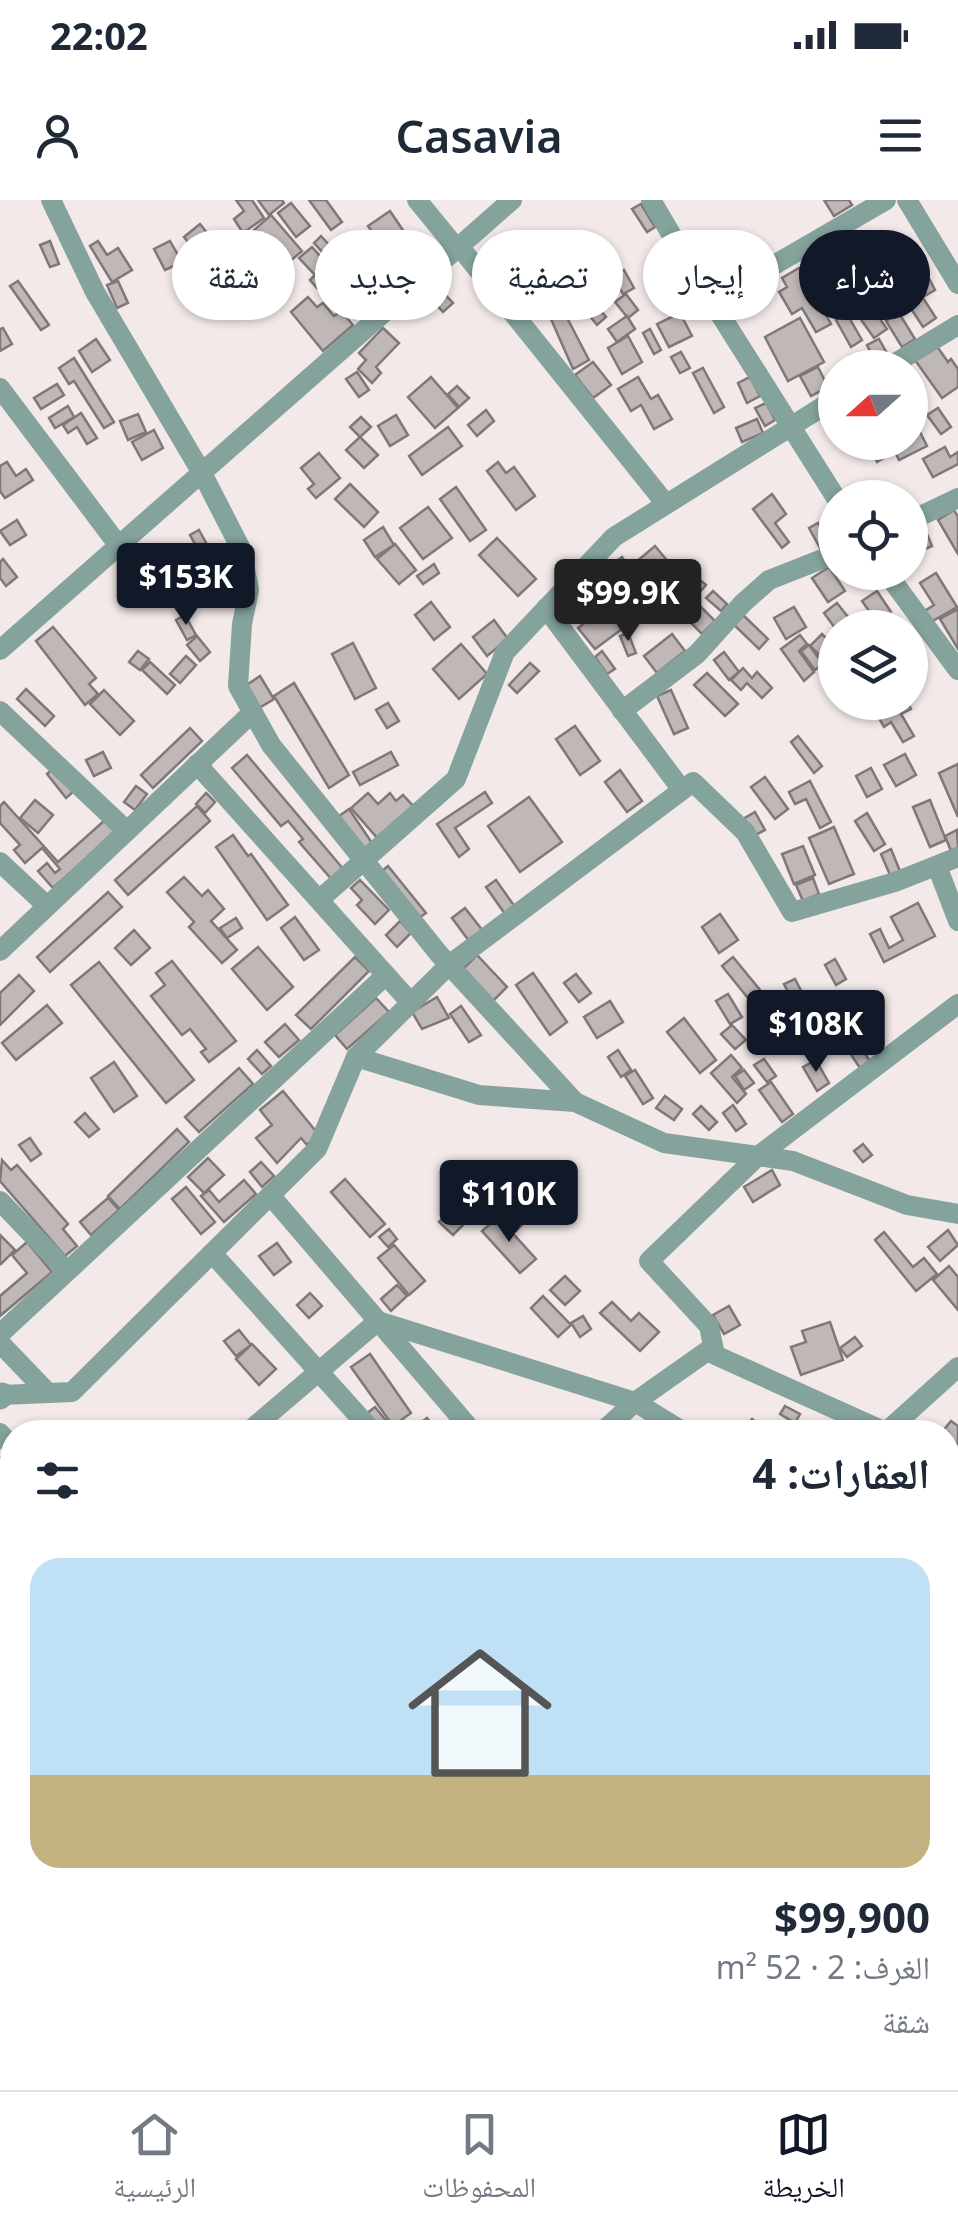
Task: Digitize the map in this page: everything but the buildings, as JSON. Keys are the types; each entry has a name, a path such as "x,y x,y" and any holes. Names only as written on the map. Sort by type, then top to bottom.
{"street":[{"path":"52,200 95,292 202,474 240,549 248,590 238,686 271,744 449,966 575,1102"},
{"path":"417,200 666,504"},
{"path":"4,637 119,546 512,200"},
{"path":"651,200 669,230"},
{"path":"779,262 886,200"},
{"path":"908,200 958,284"},
{"path":"724,320 825,480"},
{"path":"917,350 958,325"},
{"path":"0,388 119,546"},
{"path":"318,900 456,780 506,652 614,537 818,409"},
{"path":"928,512 958,498"},
{"path":"622,710 697,654 769,580 818,561"},
{"path":"899,590 958,670"},
{"path":"546,608 682,790"},
{"path":"0,711 126,831"},
{"path":"0,950 253,712"},
{"path":"197,764 411,1003"},
{"path":"1,1396 72,1392 318,1149 356,1057 449,966 693,782 745,832 792,912 895,882 958,858"},
{"path":"0,862 48,906"},
{"path":"937,866 958,921"},
{"path":"0,1334 386,975"},
{"path":"859,1420 715,1355 708,1326 648,1260 758,1156 958,1004"},
{"path":"356,1057 479,1095 575,1102 664,1143 793,1161 907,1205 958,1214"},
{"path":"270,1196 463,1420"},
{"path":"0,1202 68,1271"},
{"path":"212,1253 362,1420"},
{"path":"270,1420 378,1321"},
{"path":"378,1321 635,1402 664,1420"},
{"path":"0,1342 48,1393"},
{"path":"615,1420 713,1347"},
{"path":"900,1420 958,1368"}]}
